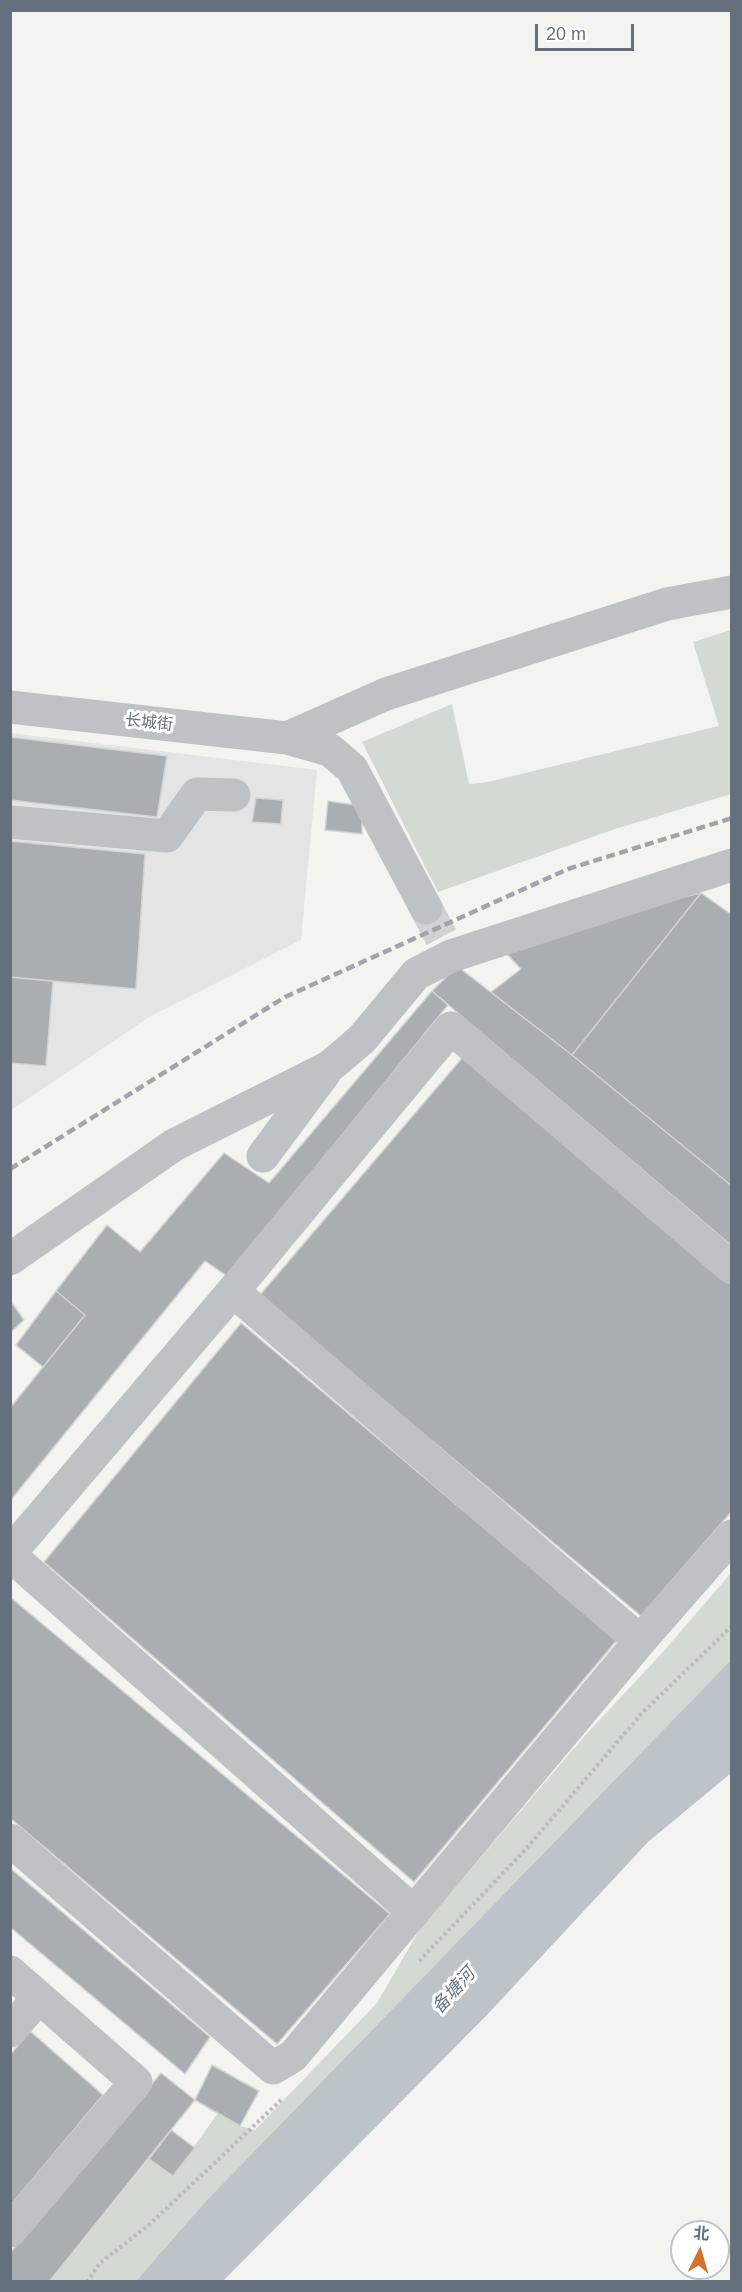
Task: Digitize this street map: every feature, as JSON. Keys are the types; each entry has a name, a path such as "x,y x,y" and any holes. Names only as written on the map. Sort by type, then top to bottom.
{"street":[{"path":"287,738 386,694 667,604 732,592"},
{"name":"长城街","path":"10,707 287,738 330,750 352,769 426,908"},
{"path":"10,822 167,836 197,794 234,795"},
{"path":"10,1259 174,1145 329,1067 363,1039 416,974 449,952 732,865"},
{"path":"414,1911 10,1554 233,1291 451,1028 732,1268"},
{"path":"262,1156 329,1067"},
{"path":"233,1291 640,1641"},
{"path":"10,1840 273,2068 293,2056 640,1641 732,1536"},
{"path":"10,1972 136,2082 10,2231"},
{"path":"10,2031 39,1997"}],"shaded area":[{"path":"731,630 731,794 612,830 438,892 362,742 452,704 469,784 488,782 719,726 693,642"},
{"path":"11,733 317,770 301,940 149,1017 11,1110"},
{"path":"731,1573 731,1660 206,2201 136,2281 49,2282 149,2159 173,2176 218,2113 240,2126 255,2130 377,2003 420,1929 581,1740 662,1653"}],"water":[{"name":"备塘河","path":"731,1660 731,1773 648,1842 486,2016 223,2281 136,2281 206,2201"}],"building":[{"path":"10,737 167,756 157,817 10,800"},
{"path":"256,798 283,800 281,824 252,822"},
{"path":"328,801 362,806 362,834 325,830"},
{"path":"10,841 145,854 136,989 10,977"},
{"path":"701,893 732,915 732,1186 572,1055"},
{"path":"701,893 572,1055 491,992 521,969 505,952 637,908"},
{"path":"457,966 572,1055 732,1186 732,1246 432,991"},
{"path":"10,977 53,981 46,1066 10,1063"},
{"path":"432,991 448,1005 227,1276 205,1261 10,1501 10,1408 85,1315 56,1291 107,1225 140,1252 224,1153 269,1183"},
{"path":"463,1057 732,1283 732,1511 641,1616 259,1296"},
{"path":"56,1291 85,1315 43,1367 16,1345"},
{"path":"13,1304 24,1320 10,1333 10,1307"},
{"path":"241,1323 617,1640 414,1882 44,1562"},
{"path":"10,1597 390,1914 277,2044 10,1818"},
{"path":"10,1868 210,2037 185,2074 10,1927"},
{"path":"30,2031 103,2095 10,2206 10,2055"},
{"path":"212,2065 259,2091 240,2126 195,2100"},
{"path":"161,2073 195,2100 49,2282 10,2282 10,2253"},
{"path":"171,2130 195,2148 173,2176 149,2159"}],"tunnel":[{"path":"426,908 447,948"}],"railway":[{"path":"10,1169 285,997 568,869 732,818"}]}
